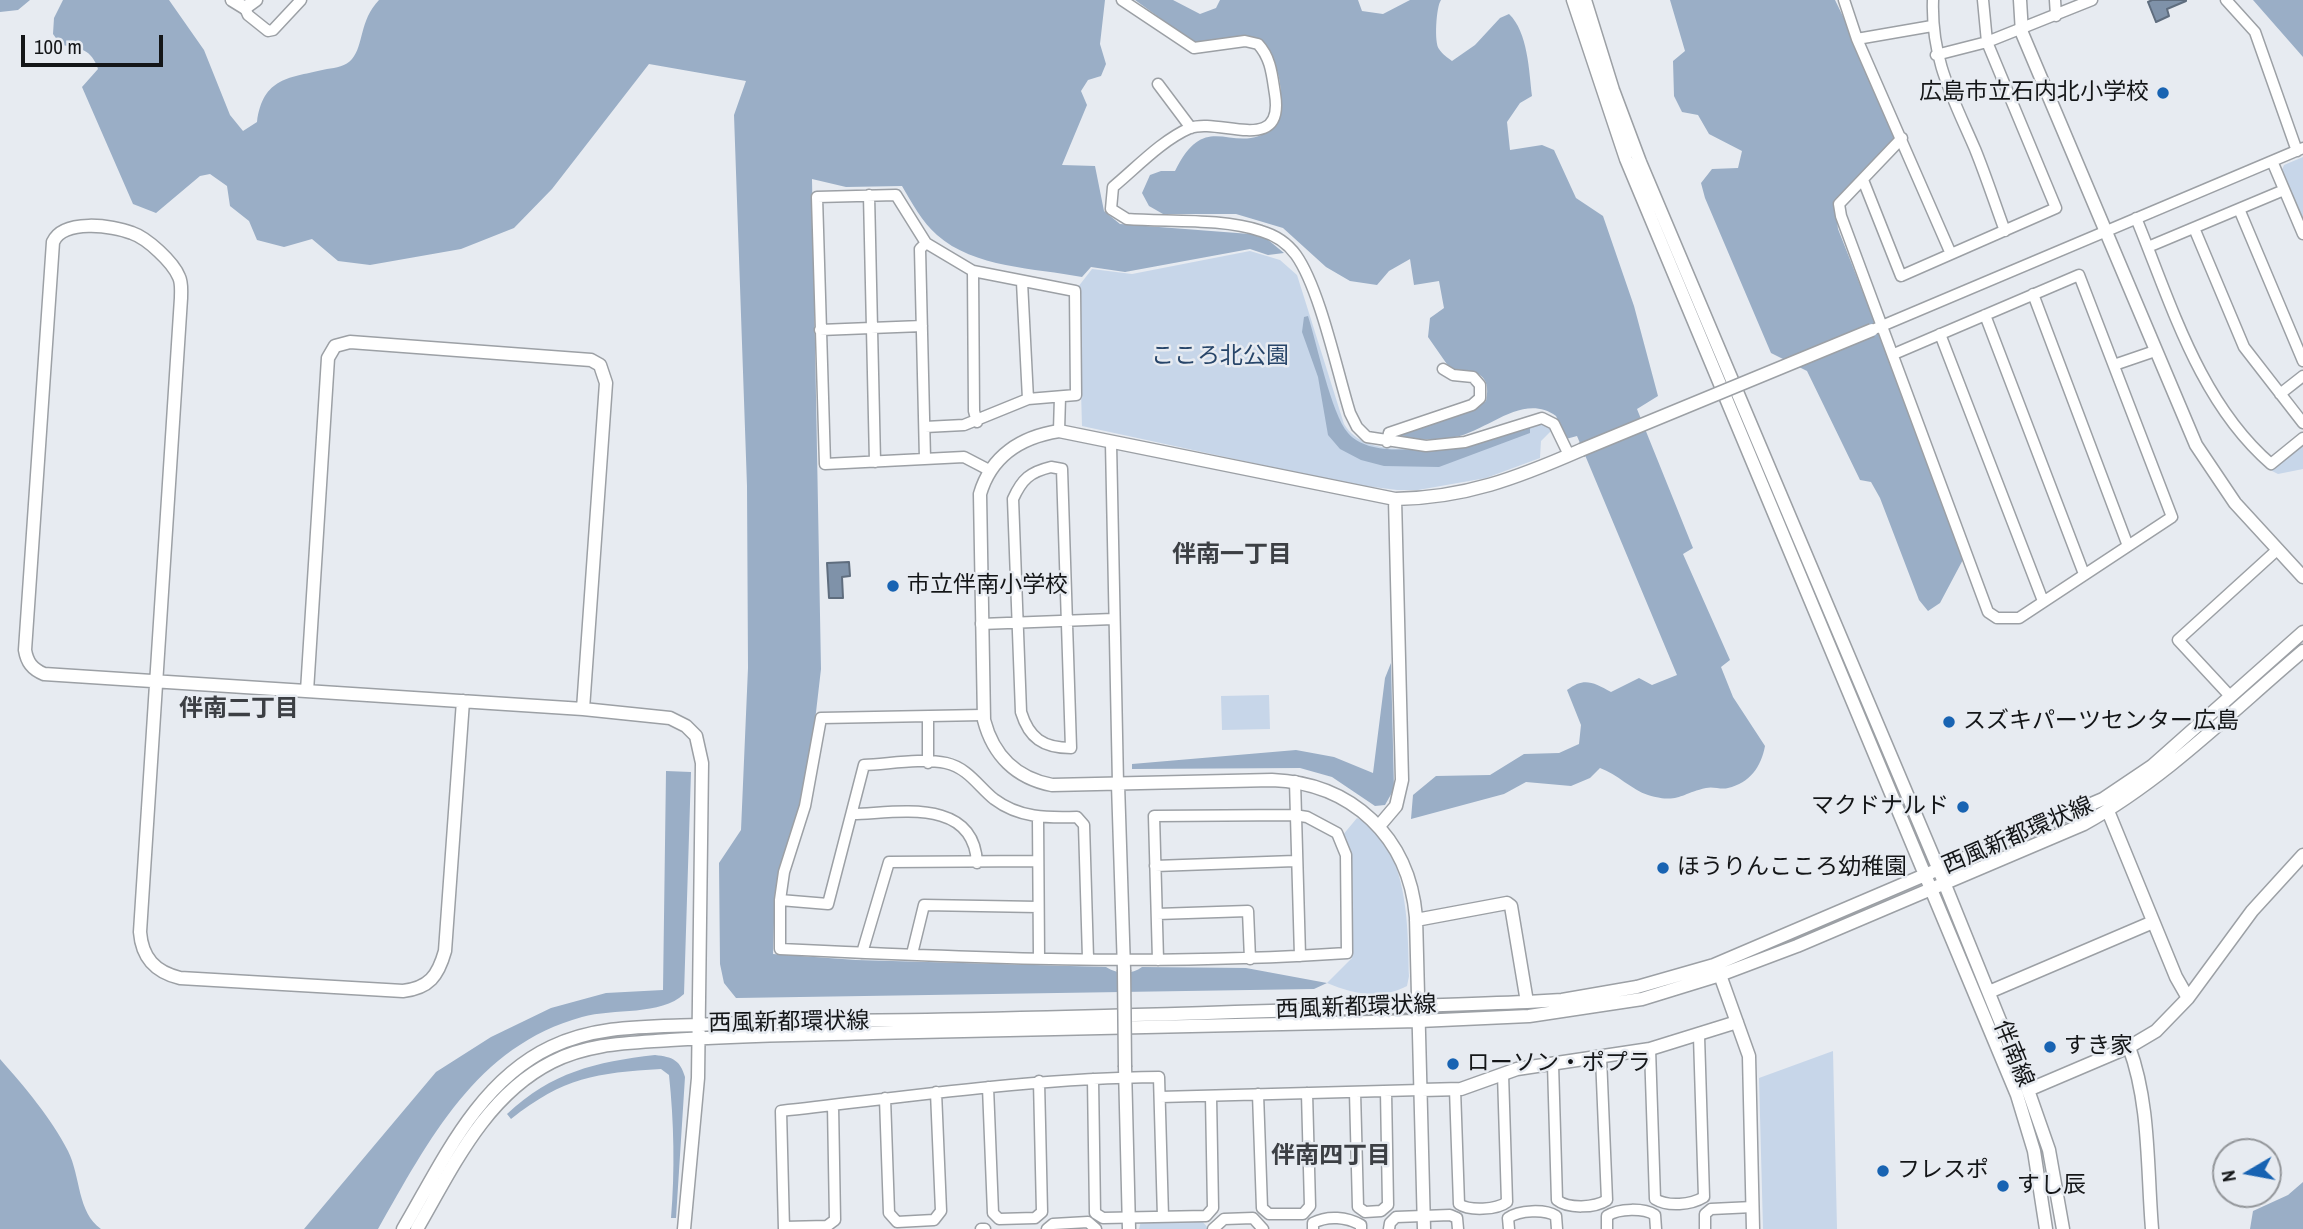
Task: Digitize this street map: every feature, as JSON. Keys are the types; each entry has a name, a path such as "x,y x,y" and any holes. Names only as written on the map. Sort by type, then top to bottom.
{"street":[{"path":"232,0 251,4 248,15 268,31 273,30 300,0"},
{"path":"1122,0 1194,48 1207,49 1245,41 1258,44 1265,52 1276,101 1275,115 1268,126 1243,132 1220,127 1191,128 1113,187 1111,209 1127,219 1240,226 1262,231 1283,241 1295,254 1308,276 1357,427 1367,437 1426,446 1465,442 1542,418 1553,424 1575,453"},
{"name":"伴南線","path":"1573,0 1626,159 1929,890 2017,1095 2034,1151 2046,1229"},
{"name":"伴南線","path":"1585,0 1613,90 1640,162 1940,870 2028,1090 2049,1150 2063,1229"},
{"path":"1844,0 1857,39 1951,254"},
{"path":"1933,0 1932,26 1936,55 2006,230"},
{"path":"1863,180 1901,276 2056,208 1987,42 1983,0"},
{"path":"2020,0 2021,29 2155,351 2205,460 2235,503 2303,578"},
{"path":"2055,0 2056,16"},
{"path":"1936,55 1987,42 2092,0"},
{"path":"1424,1223 1416,920 1405,867 1379,825 1338,794 1295,781 1052,785 1030,779 1011,768 996,751 987,731 984,715 978,511 979,494 989,470 1004,453 1028,438 1059,431 1395,499 1470,492 1575,453 2300,149 2255,32 2226,0"},
{"path":"1857,39 1932,26"},
{"path":"1158,84 1191,128"},
{"path":"1894,354 2079,275 2172,517 2020,618 1997,618 1988,612 1894,354 1877,328 1839,204 1847,192 1863,180 1902,138"},
{"path":"2272,161 2303,234"},
{"path":"2148,247 2284,190"},
{"path":"869,195 875,462"},
{"path":"925,427 977,422 1028,399 1076,395 1075,291 973,271 926,243 896,195 817,197 825,464 964,457 989,470"},
{"path":"2239,209 2303,361"},
{"path":"2136,218 2205,381 2248,442 2271,464 2303,438"},
{"path":"463,701 445,951 440,970 432,981 419,989 403,991 180,978 167,975 146,958 139,932 156,681 181,286 178,275 170,265 133,233 71,226 60,232 53,242 26,658 36,670 44,674 156,681 463,701 583,709 670,718 686,726 696,736 701,749 698,1031 693,1164 684,1229"},
{"path":"2194,228 2244,347 2303,423"},
{"path":"925,459 920,249 926,243"},
{"path":"973,271 974,411 977,422"},
{"path":"1022,282 1028,399"},
{"path":"2033,294 2128,546"},
{"path":"1985,315 2084,574"},
{"path":"820,330 922,327"},
{"path":"1940,334 2043,601"},
{"path":"307,691 328,358 330,351 341,343 364,343 591,360 605,374 583,709"},
{"path":"2114,365 2155,351"},
{"path":"1387,442 1389,433 1472,405 1480,398 1481,388 1473,377 1449,374 1443,369"},
{"path":"2280,394 2303,376"},
{"path":"1059,431 1060,397"},
{"path":"1111,443 1129,1223"},
{"path":"1051,467 1062,469 1064,620 1071,748 1054,748 1038,741 1026,729 1021,712 1013,499 1020,483 1033,471 1051,467"},
{"path":"1379,825 1396,806 1402,780 1395,499"},
{"path":"2230,696 2178,640 2277,550"},
{"path":"981,624 1113,620"},
{"name":"西風新都環状線","path":"417,1229 479,1125 523,1080 553,1062 581,1050 698,1031 1562,1000 1637,987 1714,965 2103,799 2152,766 2303,632"},
{"name":"西風新都環状線","path":"403,1229 472,1114 494,1089 521,1066 549,1048 579,1036 611,1029 698,1031 1419,1021 1570,1011 1642,999 1720,975 1945,884 2108,811 2158,776 2303,651"},
{"path":"984,715 821,718 815,764 785,872 780,900 780,949 1088,958 1124,964 1158,960 1250,959 1347,953 1346,855 1336,833 1307,817 1294,815 1154,816 1158,960"},
{"path":"928,717 928,763"},
{"path":"780,900 828,904 864,765 946,763 965,770 994,799 1013,810 1038,818 1077,817 1084,825 1088,958"},
{"path":"1295,781 1295,861 1300,956"},
{"path":"2108,811 2153,922 2188,998"},
{"path":"853,814 933,812 947,815 958,823 969,837 977,853 977,863"},
{"path":"1038,818 1039,957"},
{"path":"2028,1090 2129,1047 2157,1031 2188,998 2252,911 2303,855"},
{"path":"862,953 889,862 1038,861"},
{"path":"1155,866 1295,861"},
{"path":"1416,920 1507,903 1511,906 1527,1002"},
{"path":"912,954 924,905 1038,907"},
{"path":"1157,914 1248,911 1250,959"},
{"path":"1989,992 2153,922"},
{"path":"1720,975 1749,1056 1754,1229"},
{"path":"1160,1097 1455,1089 1503,1073 1650,1049 1737,1023"},
{"path":"1650,1049 1655,1199 1663,1204 1696,1202 1704,1197 1699,1036"},
{"path":"2129,1047 2142,1096 2152,1229"},
{"path":"1553,1064 1557,1200 1563,1205 1600,1205 1607,1200 1601,1057"},
{"path":"833,1105 835,1220 827,1226 784,1228 781,1111 1040,1081 1093,1079 1125,1072 1159,1077 1163,1217"},
{"path":"1455,1089 1459,1203 1464,1208 1501,1207 1507,1202 1503,1073"},
{"path":"1093,1079 1095,1213 1103,1218 1129,1223 1163,1217 1206,1216 1213,1208 1211,1096"},
{"path":"988,1087 993,1213 999,1219 1035,1218 1042,1212 1040,1081"},
{"path":"1355,1092 1358,1207 1365,1212 1381,1211 1388,1205 1386,1091"},
{"path":"885,1098 890,1213 897,1222 934,1220 941,1211 936,1092"},
{"path":"1258,1094 1262,1208 1269,1214 1303,1214 1310,1206 1307,1093"},
{"path":"1705,1229 1705,1214 1711,1209 1753,1207"},
{"path":"1607,1229 1607,1216 1614,1212 1648,1210 1655,1215 1656,1229"},
{"path":"1509,1229 1508,1218 1515,1213 1550,1212 1556,1216 1557,1229"},
{"path":"1389,1229 1390,1222 1396,1217 1424,1223 1451,1215 1457,1218 1458,1229"},
{"path":"1213,1229 1224,1219 1253,1218 1263,1229"},
{"path":"1313,1229 1313,1223 1321,1219 1350,1219 1361,1225 1361,1229"},
{"path":"1046,1229 1053,1224 1088,1222 1096,1229"}],"green space":[{"path":"2303,157 2303,223 2281,172 2284,165"},
{"name":"こころ北公園","path":"1250,251 1280,260 1297,275 1344,424 1359,439 1381,447 1408,449 1467,440 1541,421 1553,429 1541,441 1540,458 1486,478 1418,490 1397,490 1350,484 1082,426 1078,287 1092,269 1132,274"},
{"path":"2303,444 2303,469 2278,474 2270,470"},
{"path":"1269,695 1270,729 1222,730 1221,696"},
{"path":"1357,818 1374,830 1387,846 1402,888 1408,935 1409,976 1407,986 1387,993 1367,994 1327,983 1352,958 1348,852 1342,836"},
{"path":"1833,1051 1837,1229 1763,1229 1759,1078"},
{"path":"1141,1221 1202,1221 1209,1229 1139,1229"}],"shaded area":[{"path":"0,0 30,0 18,10 0,12"},
{"path":"63,0 169,0 204,50 230,115 243,131 257,122 265,96 280,82 344,65 350,61 356,53 368,16 379,0 1105,0 1100,44 1106,64 1101,76 1088,80 1081,91 1087,105 1062,165 1095,166 1104,211 1120,224 1250,234 1267,239 1284,253 1268,255 1250,249 1125,272 1091,267 1082,277 1006,265 952,246 927,224 902,186 846,187 812,179 821,669 813,738 799,807 775,891 773,954 856,960 1106,967 1124,973 1142,967 1246,968 1327,983 1314,989 736,998 724,983 720,964 719,863 741,830 748,668 747,486 734,115 746,81 649,64 552,189 514,228 461,249 370,265 338,261 312,239 284,247 257,240 249,221 230,206 227,186 210,174 200,176 156,213 133,204 82,87 98,69 89,54 61,45 53,34 54,18"},
{"path":"1135,0 1173,0 1200,14 1216,8 1220,0 1358,0 1362,11 1383,14 1410,0 1441,0 1437,17 1437,45 1452,61 1475,45 1500,18 1509,14 1524,41 1532,96 1520,103 1507,122 1510,150 1542,145 1554,150 1576,198 1603,216 1634,306 1658,396 1637,409 1693,548 1683,554 1730,660 1721,667 1733,697 1765,746 1761,761 1748,778 1736,786 1697,790 1666,799 1642,793 1600,768 1590,778 1571,786 1526,782 1504,794 1411,819 1413,795 1436,776 1490,775 1524,754 1559,753 1579,744 1581,725 1567,690 1573,686 1589,682 1611,692 1639,678 1652,685 1677,675 1577,436 1566,439 1556,416 1531,408 1506,415 1455,437 1400,439 1399,434 1408,430 1474,410 1486,401 1484,379 1474,372 1451,370 1428,337 1430,318 1444,308 1439,281 1414,285 1410,259 1389,271 1377,285 1350,281 1326,267 1283,228 1236,214 1163,214 1149,206 1142,193 1150,175 1161,171 1175,171 1187,151 1199,141 1222,136 1247,138 1261,135 1276,126 1281,94 1274,61 1262,43 1193,42"},
{"path":"1670,0 1835,0 1900,133 1835,205 1838,229 1966,554 1940,603 1928,611 1919,600 1880,498 1871,482 1860,480 1807,371 1771,353 1705,198 1701,183 1712,169 1738,168 1742,151 1709,134 1698,115 1682,112 1674,96 1673,61 1685,51"},
{"path":"2253,0 2303,0 2303,57"},
{"path":"2186,1 2167,9 2169,16 2156,22 2148,2"},
{"path":"1308,316 1336,410 1348,433 1363,444 1384,449 1409,449 1463,442 1530,425 1530,433 1439,467 1384,466 1361,460 1340,449 1328,435 1318,377 1302,332 1304,317"},
{"path":"849,562 850,576 842,577 843,598 829,598 827,563"},
{"path":"1391,663 1394,789 1385,805 1375,806 1332,777 1300,768 1132,769 1132,764 1296,750 1334,757 1373,773 1385,678"},
{"path":"666,771 691,772 684,994 663,1006 650,1009 582,1017 545,1031 513,1050 484,1073 459,1100 416,1162 378,1229 304,1229 436,1072 491,1037 551,1008 606,993 663,990"},
{"path":"655,1055 675,1060 685,1077 676,1218 671,1218 673,1147 669,1075 661,1069 582,1080 548,1094 511,1119 507,1114 541,1088 575,1071 613,1061"},
{"path":"0,1059 54,1127 72,1161 83,1204 93,1222 101,1229 0,1229"},
{"path":"2303,1182 2303,1229 2250,1229 2253,1211 2260,1208 2282,1208 2282,1198"}],"place":[{"name":"広島市立石内北小学校","path":"2163,93"},
{"name":"市立伴南小学校","path":"893,586"},
{"name":"スズキパーツセンター広島","path":"1949,722"},
{"name":"マクドナルド","path":"1963,807"},
{"name":"ほうりんこころ幼稚園","path":"1663,868"},
{"name":"すき家","path":"2050,1047"},
{"name":"ローソン・ポプラ","path":"1453,1064"},
{"name":"フレスポ","path":"1883,1171"},
{"name":"すし辰","path":"2003,1186"}],"district":[{"name":"伴南一丁目","path":"1232,556"},
{"name":"伴南二丁目","path":"239,710"},
{"name":"伴南四丁目","path":"1331,1157"}]}
